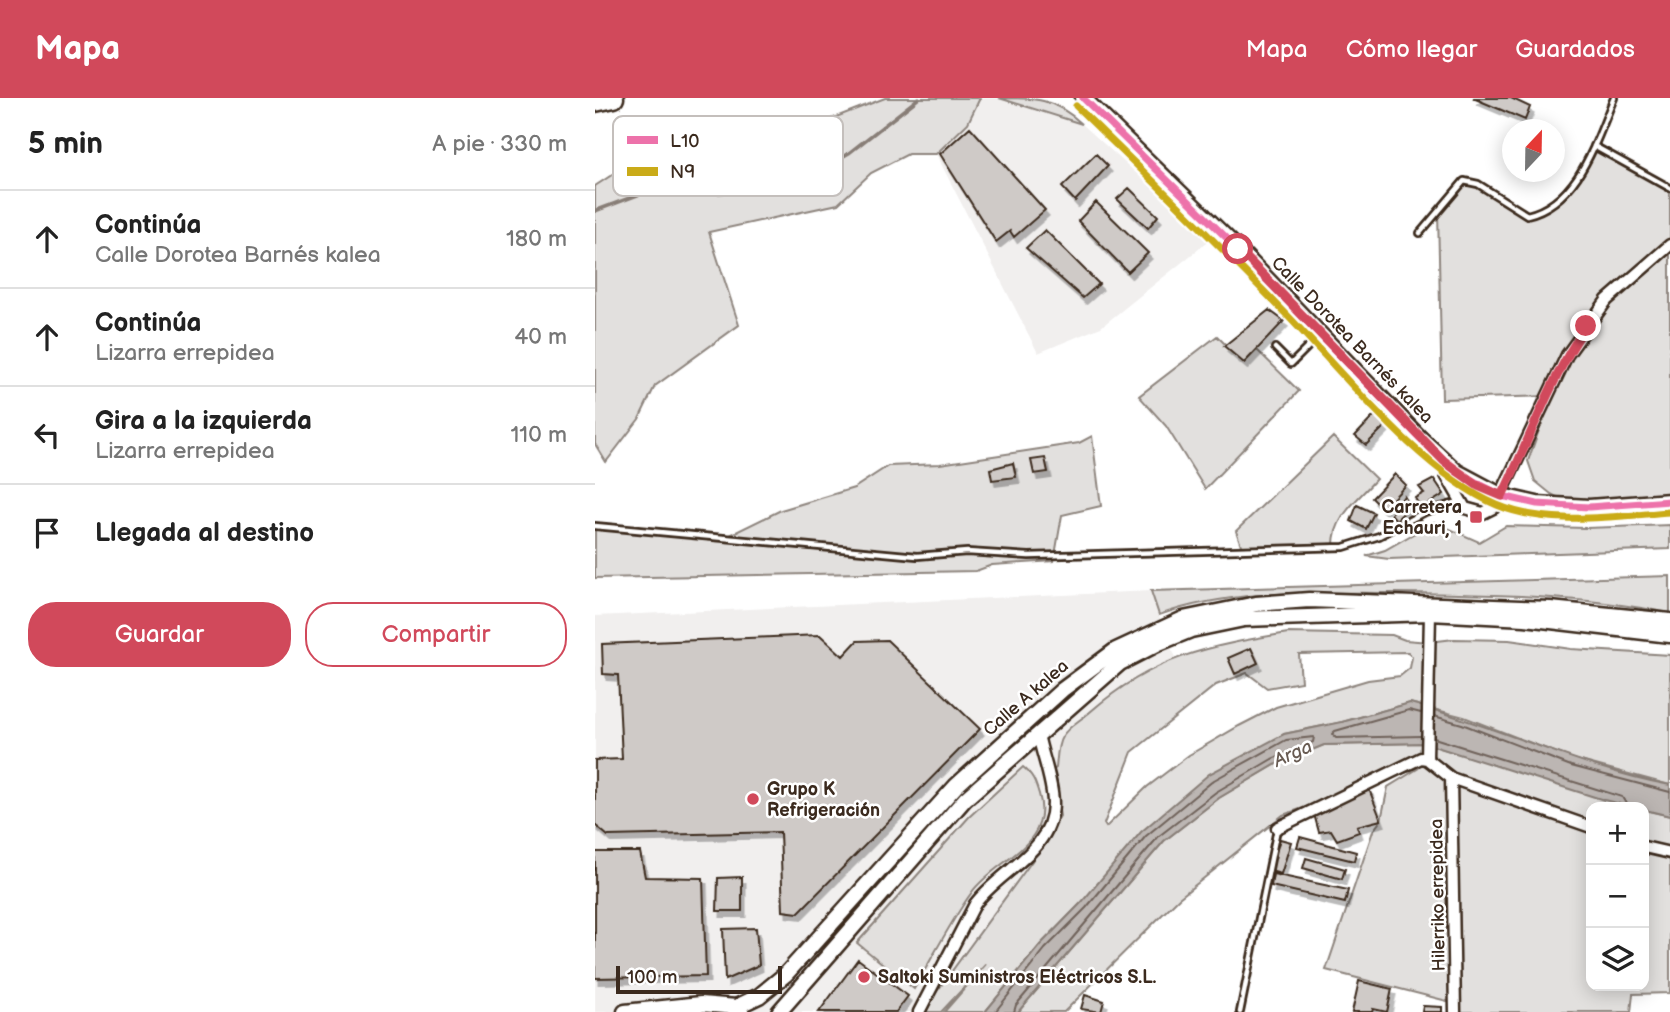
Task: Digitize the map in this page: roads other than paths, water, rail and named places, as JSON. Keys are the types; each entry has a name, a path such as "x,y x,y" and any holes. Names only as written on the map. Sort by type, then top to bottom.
{"highway":[{"path":"595,102 614,98"}],"main road":[{"name":"Calle Dorotea Barnés kalea","path":"1083,98 1321,334 1444,461 1478,486 1502,496 1537,504 1576,507 1670,501"},
{"name":"Calle A kalea","path":"739,1009 786,974 956,786 1062,690 1116,650 1183,619 1256,604 1309,600 1431,608"},
{"path":"1431,608 1670,621"},
{"path":"1431,608 1670,635"},
{"name":"Calle A kalea","path":"779,1012 832,947 965,799 1120,663 1191,630 1244,619 1431,608"},
{"path":"625,1012 695,1008 739,1009"}],"street":[{"path":"1444,461 1446,475 1459,502 1473,512 1483,513 1495,507 1544,401 1580,336 1607,300 1670,245"},
{"path":"1431,608 1427,754 1451,778 1586,825"},
{"path":"919,1012 984,891 1031,852 1050,824 1053,802 1038,734"},
{"path":"1277,828 1427,754"},
{"name":"Hilerriko errepidea","path":"1451,778 1455,1012"},
{"path":"1649,848 1670,853"}],"lane":[{"path":"1420,233 1464,181 1478,184 1527,215 1541,212 1562,195 1587,164 1614,98"},
{"path":"1594,146 1670,188"},
{"path":"1275,348 1291,364 1321,334"},
{"path":"595,526 917,556 967,552 1029,556 1143,555 1359,544 1425,512 1459,502"},
{"path":"1240,1012 1277,828"}],"water":[{"name":"Arga","path":"1410,703 1443,712 1571,758 1670,785 1670,816 1649,811 1649,802 1604,800 1424,743 1324,745 1275,765 1219,798 1164,841 1018,1012 985,1012 1040,945 1081,903 1141,832 1209,774 1284,734 1342,722"}],"waterway":[{"path":"843,156 919,98"},
{"path":"595,211 635,196"}],"place":[{"name":"Carretera Echauri, 1","path":"1476,517"},
{"name":"Grupo K Refrigeración","path":"753,799"},
{"name":"Saltoki Suministros Eléctricos S.L.","path":"864,977"}]}
